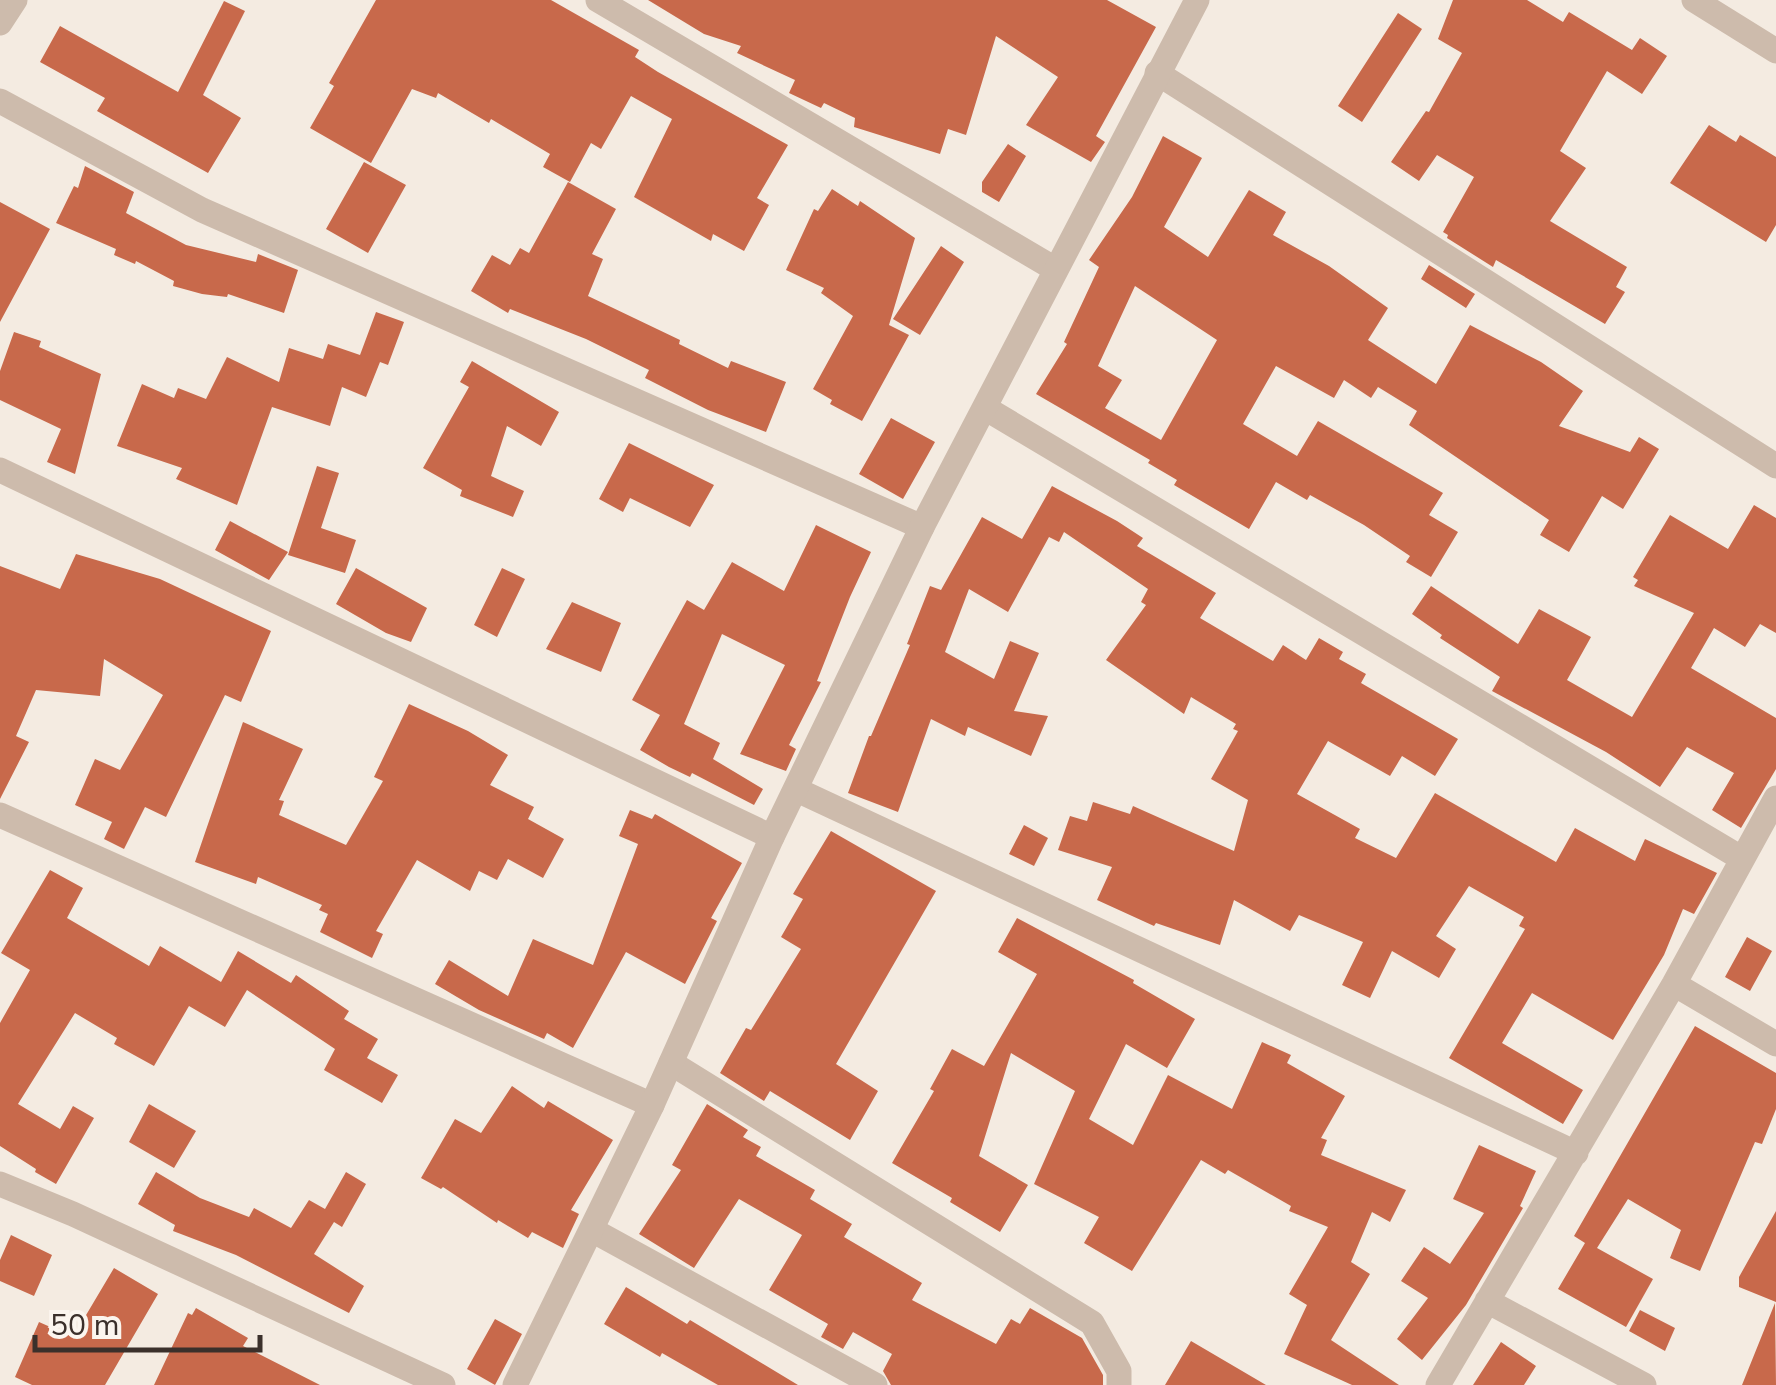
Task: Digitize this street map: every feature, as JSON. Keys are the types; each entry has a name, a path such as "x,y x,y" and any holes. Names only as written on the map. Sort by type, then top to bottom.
{"street":[{"path":"0,23 15,0"},
{"path":"598,0 1055,269"},
{"path":"1694,0 1776,51"},
{"path":"515,1385 672,1063 772,837 922,527 1157,73 1188,3"},
{"path":"1157,73 1776,466"},
{"path":"0,102 202,210 922,527"},
{"path":"985,408 1741,858"},
{"path":"0,470 772,837"},
{"path":"797,790 1576,1154"},
{"path":"1438,1385 1674,984 1776,798"},
{"path":"0,815 652,1105"},
{"path":"1674,984 1776,1044"},
{"path":"672,1063 1092,1323 1119,1370 1119,1385"},
{"path":"0,1184 443,1385"},
{"path":"592,1230 875,1385"},
{"path":"1487,1301 1644,1385"}],"building":[{"path":"376,0 551,0 639,50 635,57 658,72 788,145 757,198 769,205 744,251 713,234 711,241 634,197 672,119 631,96 601,149 591,143 570,182 543,167 550,154 438,93 436,98 412,89 371,163 310,128 334,86 329,83"},
{"path":"648,0 1107,0 1156,27 1096,136 1105,142 1091,162 1026,125 1058,77 996,36 966,135 948,129 940,154 854,127 855,118 824,103 821,108 789,93 795,80 737,53 741,46 704,34"},
{"path":"1453,0 1527,0 1563,22 1569,12 1632,50 1640,38 1667,56 1642,94 1607,71 1560,151 1586,168 1550,221 1627,267 1616,287 1625,292 1605,324 1496,260 1493,267 1447,238 1443,232 1474,177 1437,155 1419,181 1391,162 1429,112 1462,53 1438,39"},
{"path":"224,1 245,11 203,95 241,118 208,173 97,111 105,98 40,62 60,26 178,92"},
{"path":"1398,13 1422,29 1362,122 1338,106"},
{"path":"1709,125 1736,142 1740,135 1776,157 1776,225 1766,242 1670,183"},
{"path":"1163,136 1202,158 1164,227 1208,257 1249,190 1286,212 1273,235 1329,266 1388,308 1368,340 1436,384 1470,325 1541,362 1583,391 1559,426 1630,452 1639,437 1659,449 1623,509 1602,496 1569,552 1540,535 1549,520 1409,425 1417,411 1378,387 1371,398 1344,380 1334,398 1276,366 1243,424 1297,456 1318,421 1443,493 1429,515 1458,532 1431,577 1406,562 1410,556 1364,525 1310,495 1307,500 1276,482 1249,529 1174,485 1177,480 1148,463 1150,460 1036,394 1067,344 1064,342 1099,267 1089,260 1132,197","holes":["1135,286 1217,340 1161,440 1105,408 1122,380 1098,366"]},
{"path":"1008,144 1026,156 999,202 982,192 982,182"},
{"path":"364,162 406,185 368,253 326,229"},
{"path":"85,166 134,192 126,213 186,245 256,262 258,254 298,270 284,313 228,294 202,294 173,286 174,281 136,261 135,264 114,255 116,249 56,223 74,186 78,188"},
{"path":"568,182 616,209 592,254 603,259 588,296 728,368 731,361 786,382 766,432 708,410 645,378 649,370 586,339 510,309 508,313 471,291 492,255 510,265 520,248 529,253"},
{"path":"832,189 858,206 860,201 915,238 889,325 909,335 862,421 830,404 832,400 813,389 853,316 821,293 824,288 786,270 814,209 818,211"},
{"path":"0,202 50,229 0,322"},
{"path":"941,246 964,262 920,335 893,319"},
{"path":"1429,265 1475,294 1466,308 1421,279"},
{"path":"376,312 404,322 388,365 380,362 366,397 342,387 330,426 272,407 237,505 176,479 182,468 117,446 142,384 174,398 178,388 206,399 227,357 279,382 289,348 323,359 328,344 360,355"},
{"path":"14,332 41,341 39,347 101,374 75,474 47,462 61,429 0,400 0,371"},
{"path":"472,361 559,412 541,446 507,426 491,476 524,491 513,517 460,496 462,490 423,468 469,387 460,382"},
{"path":"891,418 935,442 903,499 859,474"},
{"path":"629,443 714,485 690,527 630,498 623,512 599,499"},
{"path":"317,466 339,473 321,528 356,540 345,573 288,555"},
{"path":"1052,486 1117,521 1143,538 1137,546 1216,593 1200,618 1273,661 1283,645 1306,660 1319,638 1343,652 1339,659 1366,674 1361,683 1458,739 1435,776 1402,756 1390,776 1328,741 1297,794 1360,829 1355,838 1396,858 1435,793 1556,862 1575,828 1635,861 1645,839 1717,873 1694,914 1683,909 1664,955 1613,1040 1532,993 1502,1043 1583,1090 1563,1124 1449,1058 1525,929 1519,926 1524,917 1469,886 1436,936 1456,949 1439,978 1392,951 1370,998 1342,985 1363,942 1299,915 1290,931 1234,900 1220,945 1156,923 1154,926 1097,900 1112,867 1058,850 1070,816 1087,821 1093,802 1130,814 1133,806 1234,851 1248,800 1211,779 1238,731 1233,729 1236,724 1191,697 1184,714 1106,660 1146,605 1141,602 1148,589 1064,532 1059,542 1049,537 1008,612 969,589 945,652 994,679 1010,641 1039,653 1014,711 1048,716 1031,756 968,727 965,736 931,719 898,812 848,793 910,645 907,644 930,586 941,590 982,517 1022,539"},
{"path":"1754,505 1776,518 1776,633 1760,624 1745,647 1714,628 1691,668 1776,718 1776,769 1741,828 1712,810 1734,773 1687,747 1660,787 1606,752 1492,691 1500,677 1440,638 1442,635 1412,614 1431,586 1518,644 1539,609 1591,637 1567,680 1632,717 1694,613 1634,586 1638,580 1633,577 1670,515 1728,549"},
{"path":"230,521 288,552 269,580 215,550"},
{"path":"816,525 871,552 817,681 821,682 789,745 796,749 786,771 740,754 785,665 722,634 684,724 720,743 713,759 763,789 754,805 640,750 660,715 632,700 687,600 704,610 732,562 784,591"},
{"path":"76,554 160,579 271,631 241,702 225,695 166,817 145,807 124,849 104,839 112,822 75,805 95,759 120,770 163,695 104,659 100,696 36,690 16,736 29,742 0,799 0,566 60,589"},
{"path":"356,568 427,608 411,642 386,633 336,604"},
{"path":"502,568 525,579 497,637 474,625"},
{"path":"572,602 621,623 601,672 546,649"},
{"path":"409,704 468,731 508,755 490,785 534,807 528,819 564,839 543,878 508,859 497,880 479,871 470,891 417,860 376,931 383,934 372,958 320,932 328,914 319,910 322,905 258,877 256,884 195,862 243,722 303,749 279,800 284,801 279,815 346,845 383,781 374,777"},
{"path":"630,810 652,819 655,814 742,863 711,918 717,921 685,984 626,952 573,1048 547,1033 544,1039 479,1010 435,984 449,960 508,996 533,939 593,965 638,844 619,836"},
{"path":"1024,825 1048,838 1034,866 1009,854"},
{"path":"831,831 936,891 836,1064 878,1091 850,1140 770,1091 764,1101 720,1073 801,949 781,937 803,899 793,894"},
{"path":"50,870 83,888 67,918 149,966 160,946 221,982 238,951 291,983 296,975 349,1011 344,1019 378,1039 367,1058 398,1075 382,1103 324,1070 335,1049 247,990 225,1027 189,1006 154,1066 114,1044 117,1038 75,1013 18,1104 60,1129 73,1106 94,1118 56,1184 35,1172 36,1169 0,1146 0,1023 30,970 1,953"},
{"path":"1017,918 1134,980 1133,983 1195,1019 1167,1068 1126,1044 1089,1119 1133,1145 1168,1075 1232,1109 1262,1042 1291,1055 1287,1063 1345,1096 1321,1138 1327,1140 1321,1155 1406,1190 1390,1222 1372,1212 1351,1262 1370,1274 1331,1340 1399,1385 1352,1385 1284,1354 1307,1305 1289,1294 1328,1227 1289,1211 1291,1206 1228,1170 1225,1174 1201,1160 1132,1271 1084,1243 1099,1217 1034,1184 1075,1091 1011,1053 979,1156 1028,1185 1000,1232 892,1163 934,1091 930,1089 952,1049 984,1066 1037,974 998,952"},
{"path":"1747,937 1772,951 1750,991 1725,977"},
{"path":"1695,1026 1776,1073 1776,1109 1762,1144 1755,1142 1700,1271 1670,1258 1681,1230 1628,1199 1597,1248 1653,1279 1626,1327 1558,1289 1585,1243 1574,1236"},
{"path":"512,1086 544,1108 548,1101 613,1140 571,1210 579,1214 563,1248 532,1232 528,1238 498,1220 497,1223 443,1187 421,1178 455,1119 481,1133"},
{"path":"149,1104 196,1131 174,1168 129,1142"},
{"path":"707,1104 748,1130 743,1137 761,1147 756,1156 815,1190 810,1199 852,1224 844,1237 922,1283 912,1300 996,1344 1011,1319 1020,1324 1030,1308 1082,1338 1103,1375 1103,1385 891,1385 883,1371 892,1354 853,1332 843,1349 821,1337 828,1324 769,1290 802,1235 739,1199 694,1268 639,1234 681,1170 672,1165"},
{"path":"1479,1145 1536,1171 1520,1206 1523,1208 1466,1305 1422,1360 1397,1339 1428,1298 1401,1281 1424,1247 1450,1264 1484,1213 1453,1199"},
{"path":"156,1172 200,1198 249,1217 254,1208 291,1228 309,1200 325,1209 346,1172 366,1184 342,1227 334,1222 314,1254 364,1286 349,1313 236,1255 173,1231 175,1225 138,1204"},
{"path":"1776,1211 1776,1302 1739,1287 1739,1277"},
{"path":"11,1235 52,1255 34,1296 0,1281 0,1260"},
{"path":"114,1268 158,1294 105,1385 32,1385 15,1377 39,1322 73,1337"},
{"path":"626,1287 687,1324 690,1320 798,1385 718,1385 662,1353 660,1357 604,1324"},
{"path":"1775,1303 1776,1385 1742,1385"},
{"path":"196,1308 248,1338 243,1346 320,1385 154,1385 188,1313 192,1315"},
{"path":"1640,1310 1675,1328 1665,1351 1629,1331"},
{"path":"495,1319 522,1334 495,1385 467,1369"},
{"path":"1191,1341 1266,1385 1165,1385"},
{"path":"1501,1342 1536,1366 1524,1385 1473,1385"}]}
